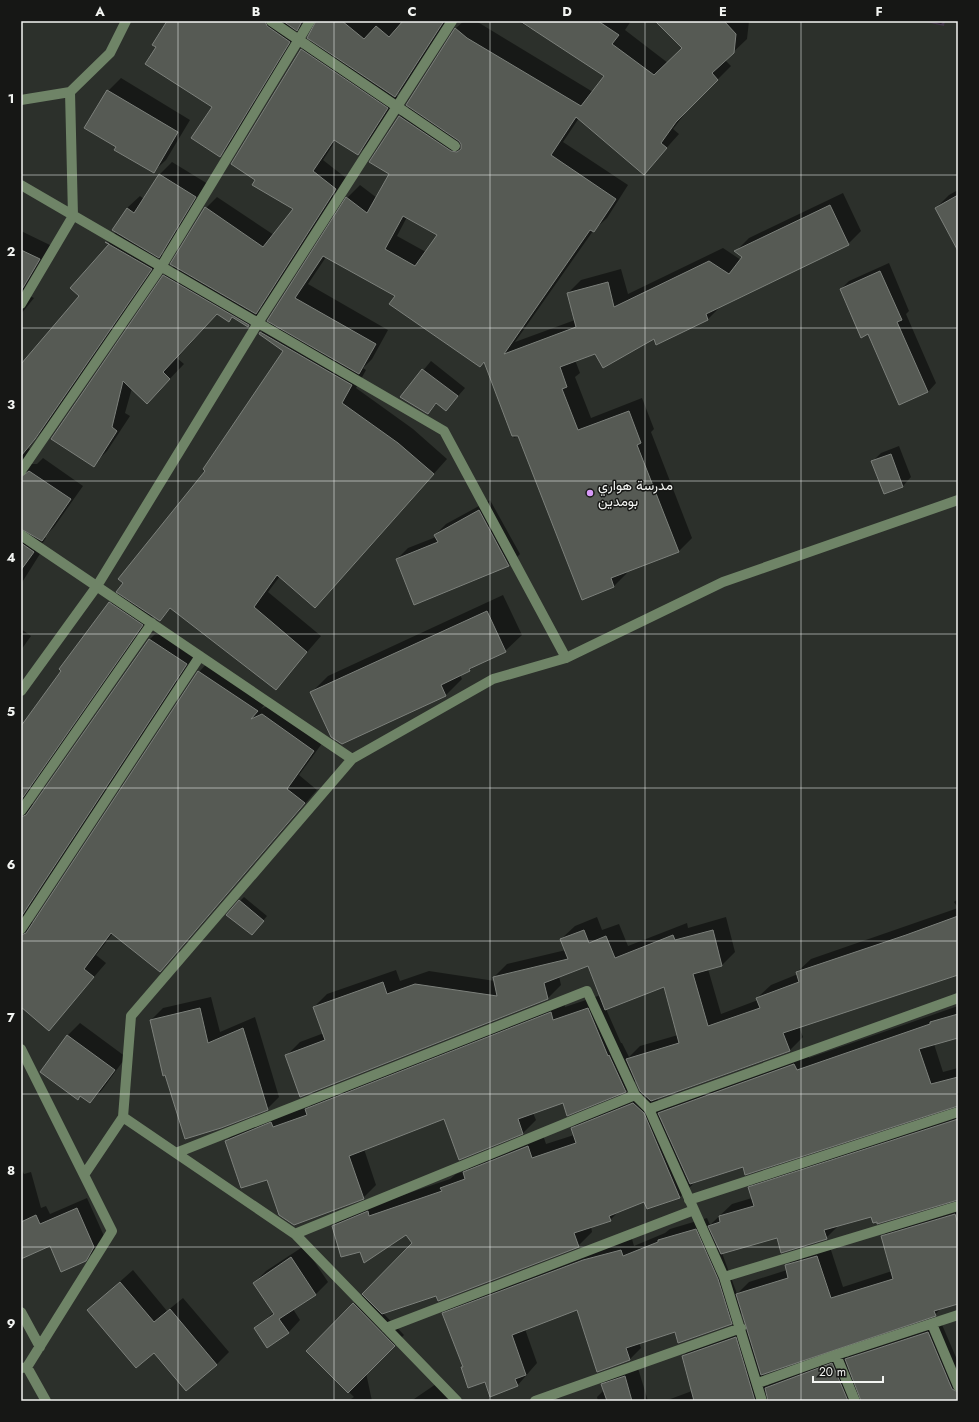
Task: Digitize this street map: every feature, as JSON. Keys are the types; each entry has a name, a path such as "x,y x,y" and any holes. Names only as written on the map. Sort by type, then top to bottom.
{"street":[{"path":"21,100 70,92 110,53 126,21"},
{"path":"271,21 455,146"},
{"path":"21,471 161,267 310,21"},
{"path":"21,691 97,586 258,323 452,21"},
{"path":"21,304 73,216 70,92"},
{"path":"21,186 444,431 566,658"},
{"path":"84,1175 123,1117 131,1016 352,759 493,679 566,658 723,582 958,500"},
{"path":"21,535 352,759"},
{"path":"21,811 152,623"},
{"path":"21,929 200,656"},
{"path":"176,1153 587,991 635,1095 650,1109 724,1277 758,1383 762,1401"},
{"path":"650,1109 958,998"},
{"path":"22,1052 112,1231 40,1347 24,1368 46,1401"},
{"path":"295,1234 635,1095"},
{"path":"690,1200 958,1112"},
{"path":"123,1117 295,1234 457,1401"},
{"path":"724,1277 958,1206"},
{"path":"386,1328 694,1210"},
{"path":"21,1312 40,1347"},
{"path":"758,1383 836,1354 958,1315"},
{"path":"932,1324 958,1386"},
{"path":"535,1401 740,1328"},
{"path":"836,1354 855,1401"}],"shaded area":[{"path":"922,21 945,21 944,26"}],"building":[{"path":"167,21 265,21 267,26 290,42 220,157 191,138 212,107 145,64 156,47 152,45"},
{"path":"283,21 302,21 297,31"},
{"path":"316,21 342,21 364,39 376,26 389,37 403,21 444,21 395,97 307,38"},
{"path":"520,21 598,21 619,35 612,44 654,75 682,48 655,21 724,21 736,34 734,53 712,73 718,80 676,122 661,143 667,148 644,175 576,117 551,155 616,199 594,232 590,230 504,354 576,327 567,293 608,282 614,307 709,261 729,274 742,257 734,251 830,205 849,245 706,314 708,320 656,345 654,339 603,368 595,354 560,367 567,387 562,389 578,430 629,411 641,443 637,445 679,552 611,578 614,587 582,600 518,436 512,436 484,362 480,367 389,304 395,296 323,256 295,298 376,344 359,374 267,321 346,197 367,213 389,174 369,162 399,116 451,151 457,152 461,149 461,144 459,141 406,105 455,28 467,38 581,106 604,76","holes":["403,216 437,235 415,266 385,249"]},
{"path":"301,49 388,108 358,155 334,140 313,171 336,189 256,314 170,264 205,207 263,247 293,209 252,185 255,180 231,164"},
{"path":"107,90 178,132 154,173 114,150 116,147 84,128"},
{"path":"159,174 196,197 159,258 112,230 127,208 134,213"},
{"path":"958,195 958,251 935,208"},
{"path":"109,244 152,269 35,439 21,456 21,364 79,296 70,288"},
{"path":"21,250 40,259 21,291"},
{"path":"880,271 902,320 897,322 928,392 899,405 868,334 861,338 840,289"},
{"path":"163,275 249,325 248,327 232,317 229,322 217,314 163,372 170,379 147,404 123,381 112,427 117,431 94,467 51,439"},
{"path":"260,332 352,385 342,403 398,443 434,474 315,608 277,575 254,607 307,652 276,690 170,608 160,621 116,592 123,583 118,579 205,471 203,469 283,351 259,334"},
{"path":"422,369 458,396 446,411 436,403 428,414 400,397"},
{"path":"891,454 903,487 884,494 871,461"},
{"path":"29,471 71,499 42,541 21,529 21,477"},
{"path":"479,510 509,566 414,605 396,559 438,542 434,535"},
{"path":"21,543 34,552 21,570"},
{"path":"109,602 143,625 21,800 21,726 61,671 59,669"},
{"path":"487,611 506,652 469,669 470,671 441,685 446,696 342,744 331,737 310,692"},
{"path":"149,639 187,664 21,917 21,817 26,815"},
{"path":"198,671 258,711 251,719 262,714 314,751 287,789 305,803 160,972 111,933 84,969 94,977 49,1031 21,1007 21,935 26,933"},
{"path":"239,900 264,921 252,935 226,915"},
{"path":"958,916 958,975 783,1033 790,1051 651,1101 640,1091 626,1059 679,1043 664,987 605,1010 588,966 544,983 548,999 300,1097 285,1055 325,1040 313,1007 383,982 387,994 415,984 497,996 493,977 568,959 560,939 584,930 589,943 606,936 615,958 673,935 675,940 713,930 722,966 693,974 708,1026 760,1008 756,998 799,982 796,972"},
{"path":"200,1008 208,1043 243,1028 268,1110 221,1128 185,1139 165,1075 163,1076 150,1020"},
{"path":"588,1008 608,1056 609,1055 626,1092 567,1116 563,1103 518,1119 523,1134 459,1160 444,1119 349,1156 364,1199 294,1225 279,1215 267,1180 241,1188 225,1141 271,1122 273,1127 307,1115 305,1109 551,1012 553,1020"},
{"path":"958,1014 958,1038 919,1049 931,1084 958,1077 958,1106 745,1175 743,1167 690,1184 658,1113 794,1064 797,1070 930,1024 930,1022"},
{"path":"67,1035 115,1070 90,1103 80,1096 78,1100 40,1072"},
{"path":"633,1103 644,1113 680,1198 647,1209 644,1202 609,1216 611,1221 574,1233 579,1247 438,1301 436,1296 382,1314 362,1294 412,1243 406,1235 364,1263 360,1252 341,1257 332,1226 368,1211 369,1216 442,1191 440,1188 465,1179 463,1172 528,1146 532,1158 576,1143 571,1128"},
{"path":"958,1119 958,1200 877,1224 877,1222 873,1223 871,1217 824,1230 827,1239 781,1253 777,1238 721,1254 708,1226 720,1222 719,1216 754,1206 748,1187"},
{"path":"77,1208 94,1247 86,1261 61,1272 50,1246 21,1259 21,1222 36,1215 40,1224"},
{"path":"955,1214 958,1224 958,1304 934,1311 936,1316 761,1375 736,1294 788,1278 785,1265 817,1256 831,1298 893,1279 881,1236"},
{"path":"696,1229 718,1279 732,1324 678,1343 675,1332 626,1348 630,1360 597,1372 577,1310 512,1335 526,1375 515,1379 518,1386 490,1397 485,1382 468,1388 461,1367 463,1367 442,1313 583,1260 621,1250 623,1256 658,1242 658,1240"},
{"path":"291,1257 316,1295 279,1319 289,1333 267,1348 254,1328 274,1314 253,1283"},
{"path":"120,1282 154,1322 170,1309 217,1365 186,1391 154,1353 136,1368 87,1310"},
{"path":"353,1303 395,1346 348,1393 306,1351"},
{"path":"928,1332 952,1389 958,1392 958,1401 861,1401 845,1359"},
{"path":"736,1337 755,1401 694,1401 682,1356"},
{"path":"832,1363 848,1401 768,1401 765,1388"},
{"path":"625,1376 632,1401 607,1401 601,1384"}],"place":[{"name":"مدرسة هواري بومدين","path":"590,493"}]}
